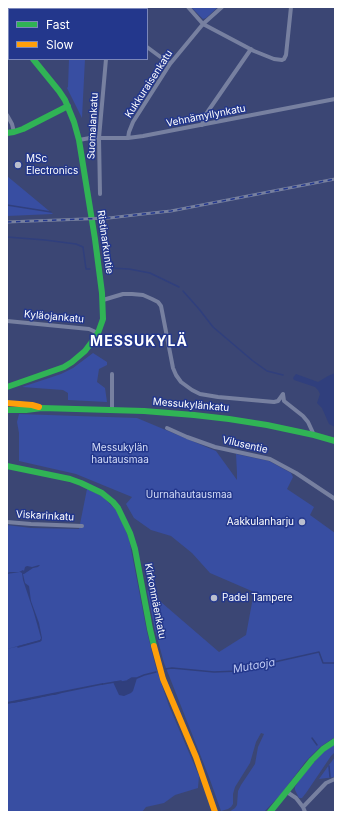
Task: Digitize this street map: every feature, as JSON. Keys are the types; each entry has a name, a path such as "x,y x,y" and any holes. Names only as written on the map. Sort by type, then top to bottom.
{"main road":[{"name":"Ristinarkuntie","path":"7,387 64,367 72,362 91,344 98,333 102,319 103,300 95,239 76,128 68,106 59,91 34,60"},
{"path":"7,133 26,128 68,106"},
{"name":"Messukylänkatu","path":"7,403 32,405 42,408"},
{"name":"Messukylänkatu","path":"7,410 42,408 158,412 194,415 267,425 335,441"},
{"name":"Kirkonmäenkatu","path":"7,466 70,479 81,483 102,493 118,508 125,521 133,544 150,629 163,679 196,757 215,812"},
{"path":"270,812 312,760 335,741"}],"street":[{"path":"188,7 203,24 251,49 274,59 284,59 291,7"},
{"name":"Kukkuraisenkatu","path":"128,138 133,122 170,64 203,24 222,7"},
{"path":"148,48 170,64"},
{"path":"202,125 204,117 251,49"},
{"name":"Suomalankatu","path":"100,194 99,138 106,60"},
{"name":"Vehnämyllynkatu","path":"79,140 90,138 128,138 143,136 335,99"},
{"path":"7,115 14,132"},
{"path":"103,300 123,294 132,294 143,295 158,302 161,306 173,368 181,382 200,394 218,397 274,402 278,401 283,394 284,401 303,416 308,422 314,435"},
{"name":"Kyläojankatu","path":"7,321 90,329 98,333"},
{"path":"112,374 112,410"},
{"name":"Vilusentie","path":"167,428 187,437 215,446 270,460 296,473 335,499"},
{"name":"Viskarinkatu","path":"7,522 82,526"},
{"path":"303,807 321,787 335,779"},
{"path":"287,792 296,798 305,812"}],"green space":[{"path":"191,7 218,7 203,19"},
{"path":"69,60 85,60 82,118 67,88"},
{"path":"7,176 48,210 53,214 7,216"},
{"path":"93,353 107,362 107,365 99,369 97,382 105,388 107,402 68,400 68,393 63,390 22,387 61,374 73,368"},
{"path":"19,414 137,418 216,451 237,480 236,454 269,461 291,473 293,477 287,489 314,507 310,515 335,533 335,737 320,747 306,761 281,794 264,812 229,812 237,805 238,791 255,764 258,747 264,734 261,733 256,742 250,763 235,787 233,804 228,809 221,811 164,663 155,630 147,590 219,652 246,635 254,592 210,573 192,553 171,536 151,530 134,518 126,504 132,497 76,474 19,461 19,433 17,422"},
{"path":"87,489 102,496 118,512 129,539 147,632 156,668 169,706 199,776 198,788 175,795 164,803 146,807 142,812 7,812 7,525 31,528 79,529"},
{"path":"335,743 335,752 306,793 302,798 299,798 295,790 298,782 325,750"},
{"path":"335,757 335,777 319,779 329,765"}],"shaded area":[{"path":"335,373 335,427 329,424 322,408 317,403 320,394 318,390 315,387 294,380 293,378 296,374 318,382"},
{"path":"40,565 23,574 25,583 29,586 31,601 39,623 42,638 41,641 7,649 40,640 41,638 22,573 7,573 24,571 25,567 27,566 32,567"},
{"path":"132,678 137,678 133,691 124,696 119,695 113,682 127,681"},
{"path":"103,683 103,685 7,704 7,702"}],"waterway":[{"path":"7,205 51,212"},
{"path":"7,237 76,244 83,247 86,269 90,269"},
{"path":"109,268 129,269 150,273 179,287"},
{"path":"183,291 213,327 253,361 267,371 283,375"},
{"path":"18,647 41,640"},
{"name":"Mutaoja","path":"165,669 172,668 214,672 238,671 319,652 323,663 335,663"},
{"name":"Mutaoja","path":"103,684 127,681 132,678 137,678 156,672"},
{"name":"Mutaoja","path":"44,696 54,694"},
{"name":"Mutaoja","path":"14,702 30,699"},
{"path":"312,738 317,745"},
{"path":"329,766 330,777"}],"railway":[{"path":"7,222 109,218 171,211 335,179"}],"traffic: fast":[{"path":"7,387 64,367 72,362 85,351 91,343 98,333 103,319 102,293 95,239 79,140 74,122 65,100 34,60"},
{"path":"7,133 23,129 68,106"},
{"path":"7,410 42,408 144,411 194,415 267,425 335,441"},
{"path":"7,466 70,479 81,483 102,493 118,508 130,533 135,549 154,646"},
{"path":"270,812 312,760 323,749 335,741"}],"traffic: slow":[{"path":"7,403 39,407"},
{"path":"154,646 163,679 196,757 215,812"}],"place":[{"name":"MSc Electronics","path":"18,165"},
{"name":"Aakkulanharju","path":"302,522"},
{"name":"Padel Tampere","path":"214,598"}],"district":[{"name":"MESSUKYLÄ","path":"139,342"}],"park label":[{"name":"Messukylän hautausmaa","path":"120,454"},
{"name":"Uurnahautausmaa","path":"189,495"}]}
